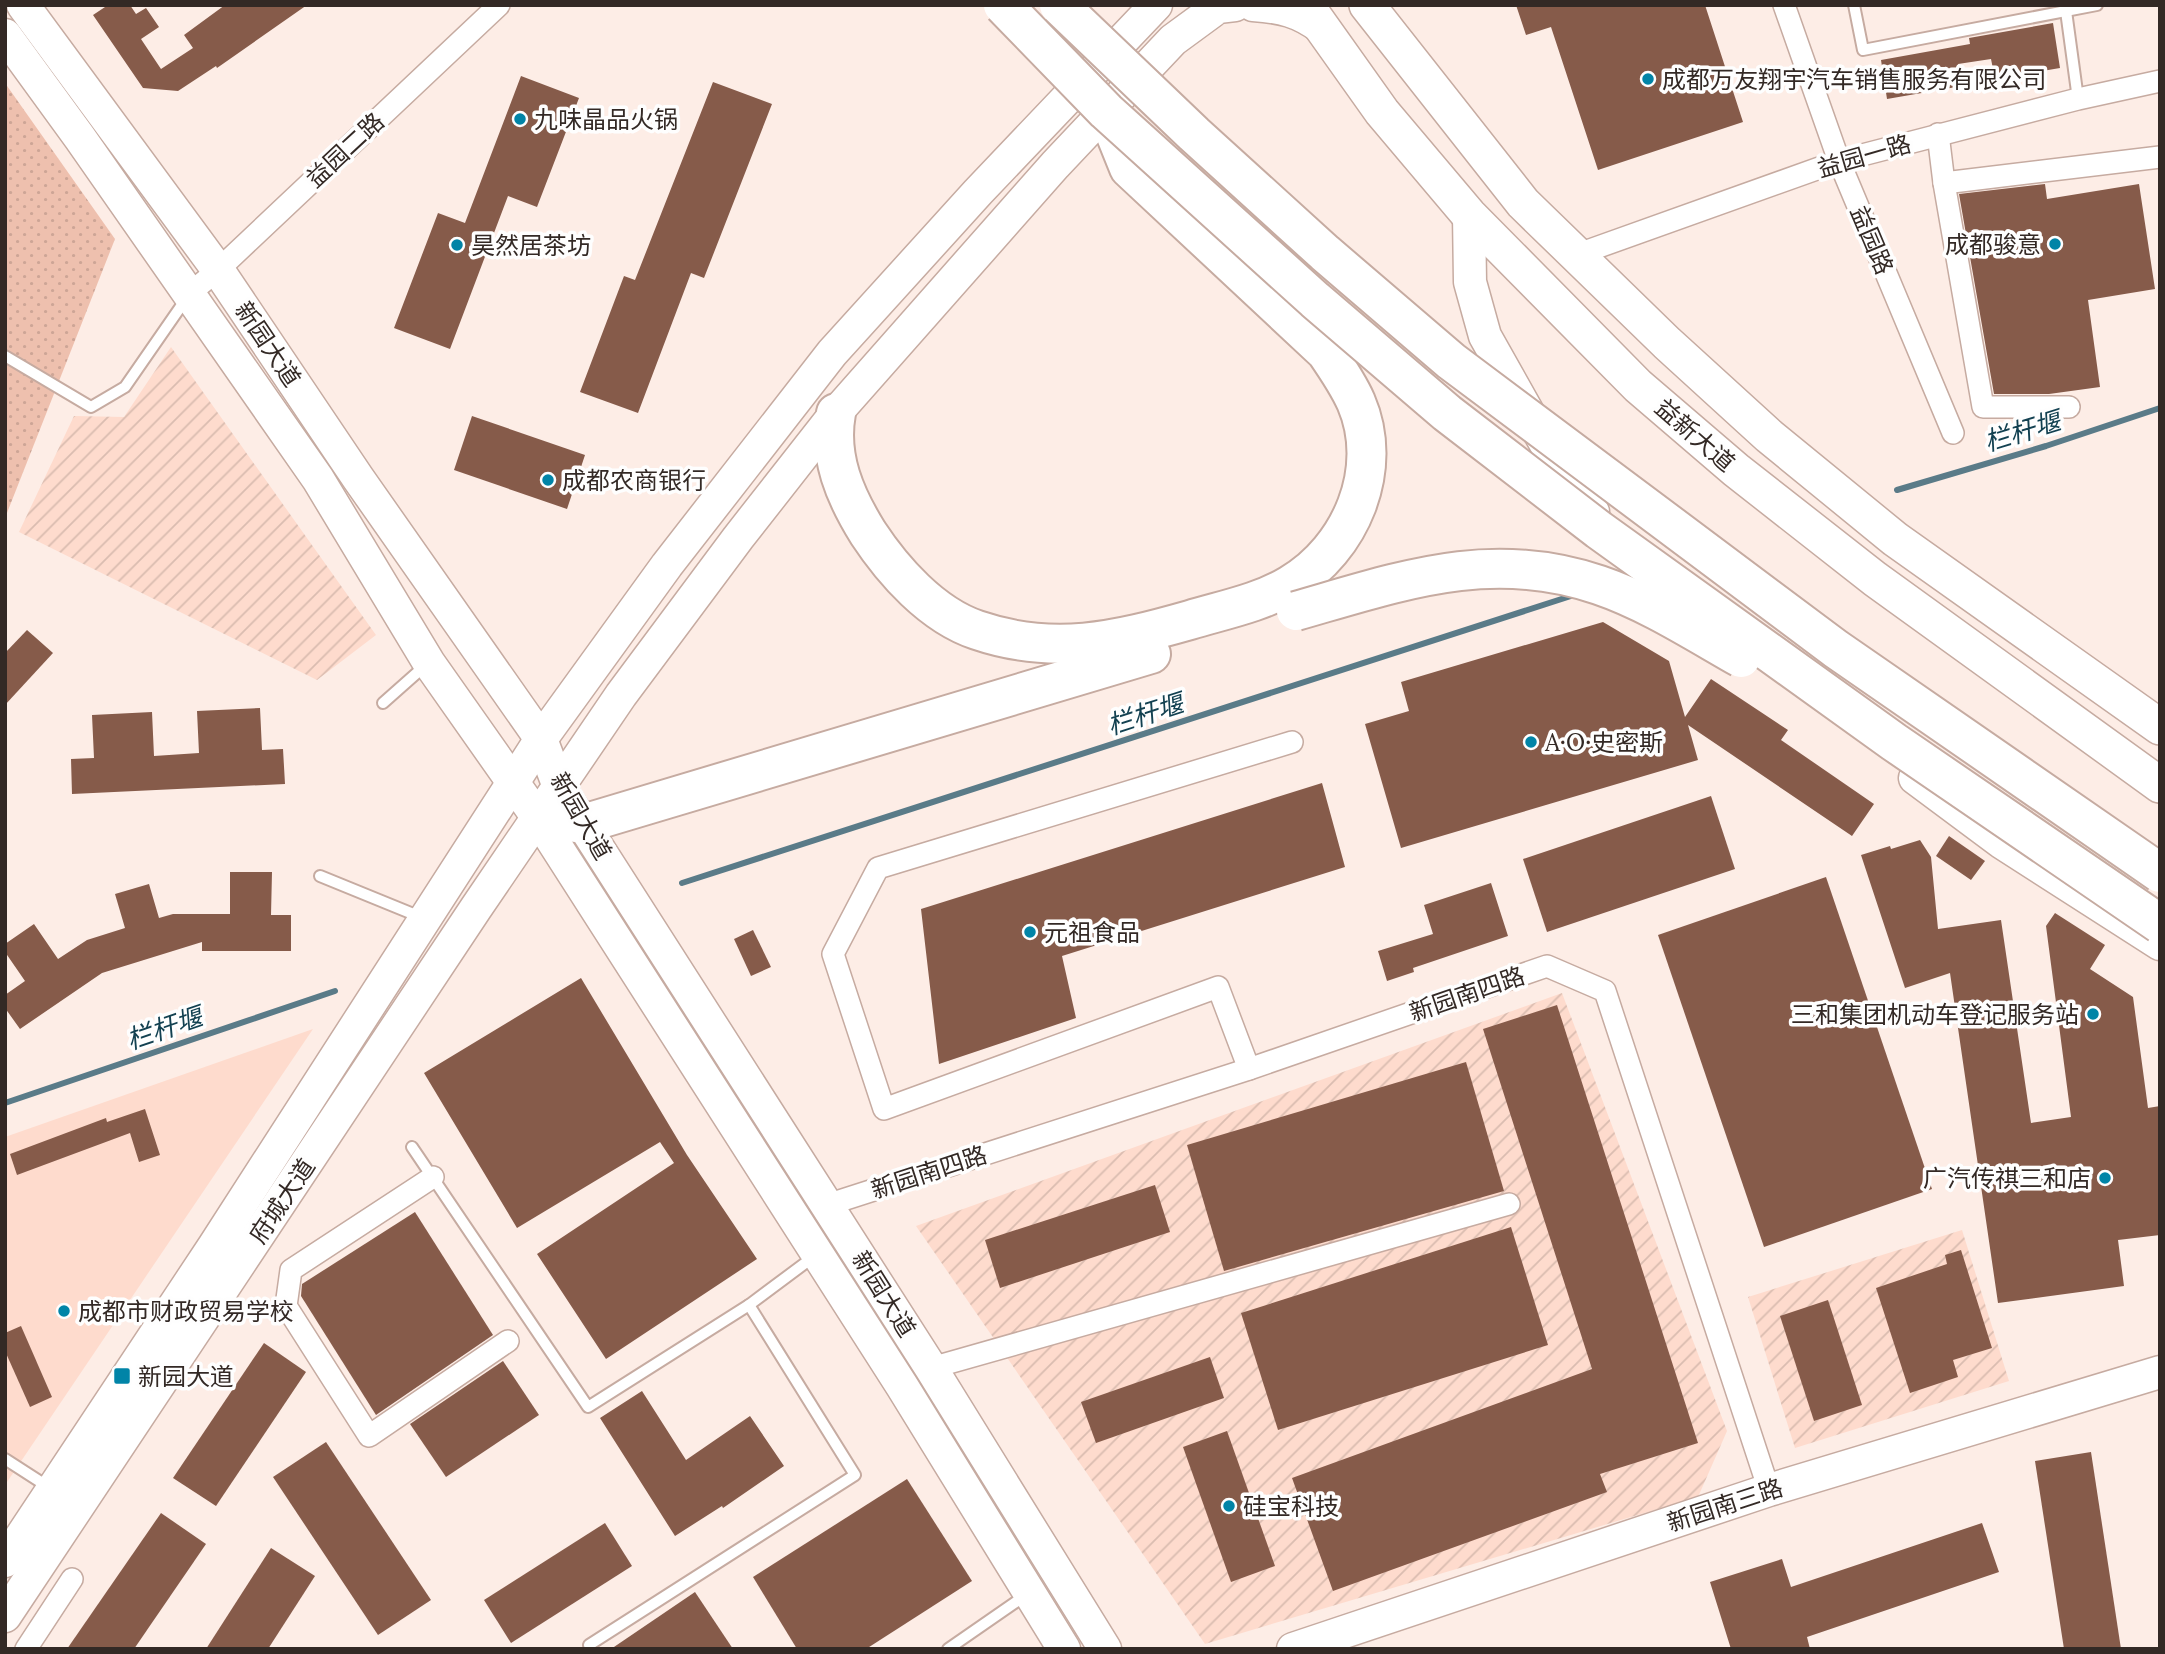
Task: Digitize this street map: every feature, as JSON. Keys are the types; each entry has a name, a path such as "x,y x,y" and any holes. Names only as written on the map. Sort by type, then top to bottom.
{"highway":[{"path":"1003,5 1106,111 1315,300 1447,413 1600,530 1894,743 2160,924"},
{"path":"1059,5 1234,171 1451,361 1836,649 2160,873"},
{"path":"538,818 583,824 1292,599 1345,531 1354,513 1365,468 1366,446 1357,403 1326,352 1129,167 1106,111"},
{"path":"836,413 832,432 839,476 851,503 877,546 898,573 932,604 974,629 1014,640 1038,643 1108,642 1254,601 1292,599 1435,573 1507,568 1542,571 1599,585 1639,602 1894,743"}],"main road":[{"name":"新园大道","path":"23,5 219,270 359,478 541,739 559,787 931,1368 1105,1649"},
{"name":"府城大道","path":"5,1561 214,1246 541,739 667,565 832,353 978,192 1156,5"},
{"name":"府城大道","path":"5,1616 461,930 621,695 738,538 836,413 1055,165 1173,40 1218,7 1235,5"},
{"path":"1253,5 1277,7 1314,17"},
{"name":"益新大道","path":"1367,5 1523,203 1667,343 1769,436 1895,539 2160,727"},
{"name":"益新大道","path":"1314,17 1382,112 1469,215 1638,386 1736,470 1875,579 2160,785"},
{"name":"新园大道","path":"5,35 190,293 318,480 429,663 538,818 818,1254 1064,1649"},
{"path":"1469,215 1470,282 1485,336 1571,489 1691,614 2001,842 2160,944"},
{"name":"新园南三路","path":"1293,1649 1769,1490 2160,1372"}],"street":[{"name":"益园二路","path":"190,293 219,270 499,5"},
{"name":"益园路","path":"1784,5 1839,161 1953,433"},
{"name":"益园一路","path":"1576,255 1839,161 2078,99 2160,81"},
{"path":"1938,134 1983,407 2069,407"},
{"path":"1944,183 2160,157"},
{"path":"1249,1069 1219,987 884,1108 833,954 878,868 1292,742"},
{"name":"新园南四路","path":"827,1205 1249,1069 1547,966 1605,991 1769,1490"},
{"path":"433,1177 290,1270 286,1306 369,1436 508,1341"},
{"path":"931,1368 1509,1204"},
{"path":"26,1649 72,1579"}],"lane":[{"path":"1854,5 1863,50 2097,5"},
{"path":"2066,11 2078,99"},
{"path":"5,356 91,407 125,387 190,293"},
{"path":"383,703 429,663"},
{"path":"320,876 425,919"},
{"path":"412,1147 587,1407 750,1305 818,1254"},
{"path":"589,1645 855,1475 750,1305"},
{"path":"5,1460 52,1490"},
{"path":"948,1649 1029,1594"}],"shaded area":[{"path":"5,83 115,239 5,518"},
{"path":"171,347 376,635 317,680 19,532 74,416 124,417"},
{"path":"1562,993 1727,1431 1698,1497 1205,1644 916,1226"},
{"name":"成都市财政贸易学校","path":"313,1029 5,1485 5,1137"},
{"path":"1962,1230 2009,1381 1795,1448 1748,1297"}],"building":[{"path":"108,5 130,5 136,14 146,8 159,27 141,39 161,69 193,48 184,35 225,5 307,5 217,68 216,66 178,91 143,88 93,15"},
{"name":"成都万友翔宇汽车销售服务有限公司","path":"1516,5 1705,5 1743,122 1598,170 1551,27 1526,35"},
{"path":"2053,23 2060,68 1995,79 1991,59 1958,64 1962,86 1887,99 1881,60 1970,44 1969,38"},
{"path":"521,76 579,98 537,207 508,196 450,349 394,328 438,213 465,223"},
{"path":"713,82 772,104 704,278 691,273 638,413 580,392 624,276 635,280"},
{"name":"成都骏意","path":"2045,184 2047,199 2139,184 2155,289 2088,300 2100,387 2049,394 1994,394 1959,194"},
{"path":"472,416 585,455 567,509 454,470"},
{"name":"A·O·史密斯","path":"1603,622 1669,661 1685,717 1711,679 1788,730 1781,740 1874,804 1852,836 1688,725 1698,760 1401,848 1365,724 1409,711 1401,682"},
{"path":"27,630 53,653 5,705 5,653"},
{"path":"260,708 262,750 283,749 285,784 72,794 71,759 94,758 92,715 152,712 154,756 199,753 197,711"},
{"name":"元祖食品","path":"1322,783 1345,867 1062,956 1076,1018 939,1064 921,909"},
{"path":"1711,796 1735,869 1547,932 1523,859"},
{"path":"1949,836 1985,861 1971,880 1936,856"},
{"path":"1920,840 1931,857 1938,929 2001,920 2031,1123 2071,1117 2046,926 2055,913 2105,945 2090,969 2133,997 2148,1108 2160,1106 2160,1235 2118,1240 2124,1286 1998,1303 1950,973 1905,988 1861,855"},
{"path":"230,872 272,872 271,915 291,915 291,951 202,951 202,942 102,973 20,1029 5,1008 5,995 25,981 5,952 5,944 34,924 58,959 87,940 125,928 115,894 149,884 159,918 173,914 230,914"},
{"path":"1826,877 1932,1189 1764,1247 1658,935"},
{"path":"1491,883 1508,936 1413,968 1414,972 1387,981 1378,951 1433,934 1424,905"},
{"path":"753,930 771,967 751,976 734,939"},
{"path":"581,978 687,1155 757,1259 606,1359 537,1254 674,1163 660,1142 517,1228 424,1073"},
{"path":"1557,1005 1698,1443 1600,1474 1607,1492 1333,1591 1292,1478 1592,1369 1483,1029"},
{"path":"1466,1062 1504,1191 1224,1271 1187,1145"},
{"path":"145,1109 160,1155 139,1162 130,1133 17,1175 10,1154 106,1118 107,1122"},
{"path":"1155,1185 1170,1232 1000,1288 985,1240"},
{"path":"415,1212 493,1335 376,1415 301,1296 302,1284"},
{"path":"1511,1227 1548,1345 1278,1430 1241,1313"},
{"path":"1961,1250 1992,1348 1953,1360 1958,1377 1910,1393 1876,1288 1947,1264 1945,1255"},
{"path":"1828,1300 1862,1405 1814,1421 1780,1316"},
{"path":"21,1326 52,1397 30,1407 5,1351 5,1333"},
{"path":"264,1343 306,1372 216,1506 173,1478"},
{"path":"1210,1357 1224,1398 1096,1443 1081,1402"},
{"path":"503,1361 539,1415 446,1477 410,1424"},
{"path":"642,1391 686,1460 750,1416 784,1466 723,1508 722,1506 675,1536 600,1418"},
{"name":"硅宝科技","path":"1227,1431 1275,1566 1231,1582 1183,1447"},
{"path":"326,1442 431,1600 378,1635 273,1477"},
{"path":"2091,1452 2121,1649 2064,1649 2035,1461"},
{"path":"907,1479 972,1581 866,1649 797,1649 753,1577"},
{"path":"161,1513 206,1544 134,1649 67,1649"},
{"path":"605,1523 632,1566 511,1643 484,1600"},
{"path":"1982,1523 1999,1572 1807,1637 1810,1649 1731,1649 1710,1582 1782,1559 1791,1587"},
{"path":"271,1548 315,1576 268,1649 206,1649"},
{"path":"695,1592 733,1649 611,1649"}],"waterway":[{"name":"栏杆堰","path":"1897,490 2046,446 2160,408"},
{"name":"栏杆堰","path":"682,883 1574,595"},
{"name":"栏杆堰","path":"5,1103 335,991"}],"place":[{"name":"成都万友翔宇汽车销售服务有限公司","path":"1648,79"},
{"name":"九味晶品火锅","path":"520,119"},
{"name":"成都骏意","path":"2055,244"},
{"name":"昊然居茶坊","path":"457,245"},
{"name":"成都农商银行","path":"548,480"},
{"name":"A·O·史密斯","path":"1531,742"},
{"name":"元祖食品","path":"1030,932"},
{"name":"三和集团机动车登记服务站","path":"2093,1014"},
{"name":"广汽传祺三和店","path":"2105,1178"},
{"name":"成都市财政贸易学校","path":"64,1311"},
{"name":"新园大道","path":"122,1376"},
{"name":"硅宝科技","path":"1229,1506"}]}
